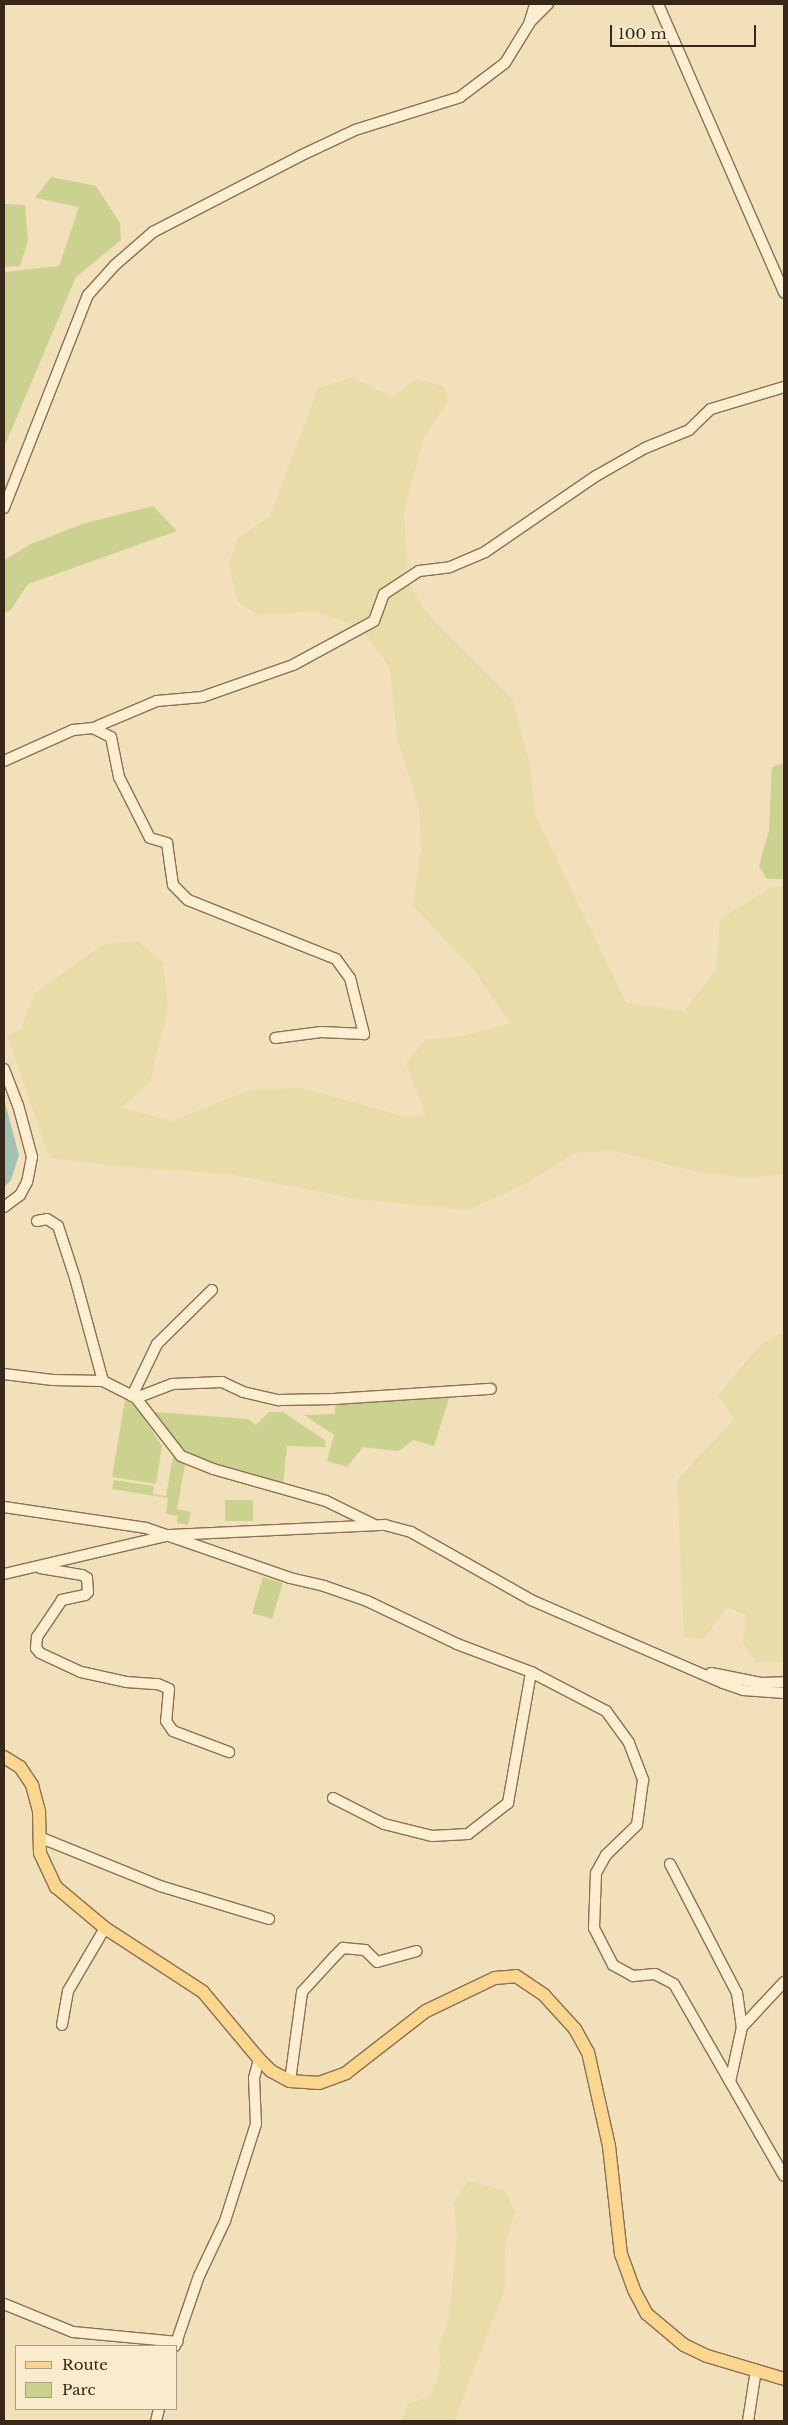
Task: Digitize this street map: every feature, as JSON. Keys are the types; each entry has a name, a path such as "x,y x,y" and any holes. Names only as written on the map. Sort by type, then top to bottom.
{"main road":[{"path":"4,1757 20,1767 32,1784 39,1812 39,1837 45,1869 56,1887 105,1928 203,1992 271,2071 290,2081 319,2083 346,2073 426,2011 479,1984 495,1978 516,1976 527,1982 561,2012 588,2052 609,2146 621,2254 634,2290 647,2314 684,2345 707,2356 784,2379"}],"street":[{"path":"529,24 535,4"},
{"path":"4,508 88,295 115,265 153,232 300,156 354,130 460,97 505,64 529,24 548,4"},
{"path":"658,4 780,277 784,293"},
{"path":"4,761 73,730 93,728 157,701 202,697 293,665 374,621 384,594 420,571 450,567 484,552 604,472 645,448 689,430 711,409 784,387"},
{"path":"93,728 111,737 118,777 150,838 167,843 173,885 188,900 336,959 350,978 364,1034 321,1032 275,1038"},
{"path":"4,1069 18,1104 32,1157 27,1182 20,1195 4,1207"},
{"path":"36,1221 48,1220 58,1226 84,1308 103,1382"},
{"path":"134,1397 157,1344 212,1290"},
{"path":"4,1374 53,1380 103,1382 134,1397 181,1456 213,1469 326,1501 374,1524 411,1532 531,1600 743,1690 784,1693"},
{"path":"134,1397 172,1384 222,1382 243,1392 279,1400 335,1399 491,1389"},
{"path":"4,1507 146,1528 170,1534 290,1578 367,1601 457,1644 531,1672 606,1711 629,1743 643,1780 637,1825 606,1855 596,1872 594,1928 613,1965 633,1976 655,1974 674,1984 784,2176"},
{"path":"4,1574 36,1568 170,1534 374,1524"},
{"path":"36,1568 82,1575 87,1578 88,1586 85,1595 62,1600 37,1637 36,1648 40,1653 81,1672 126,1682 158,1684 169,1689 166,1721 173,1731 229,1752"},
{"path":"700,1671 761,1683 784,1682"},
{"path":"333,1798 384,1824 432,1836 468,1834 508,1802 531,1672"},
{"path":"39,1837 160,1886 269,1919"},
{"path":"670,1864 737,1993 742,2027 730,2082"},
{"path":"62,2025 68,1991 105,1928"},
{"path":"290,2081 302,1992 339,1952 344,1948 365,1950 377,1962 417,1950"},
{"path":"742,2027 784,1982"},
{"path":"4,2304 73,2332 176,2344 199,2276 225,2221 256,2124 254,2078 259,2058"},
{"path":"748,2421 756,2370"}],"shaded area":[{"path":"352,377 391,397 417,379 443,386 449,400 424,437 404,510 408,583 429,616 512,699 530,765 535,814 626,1003 684,1011 716,970 720,919 770,888 784,886 784,1174 749,1178 697,1172 614,1151 574,1153 527,1183 469,1210 356,1199 229,1174 123,1167 50,1158 7,1036 21,1029 35,993 102,945 138,941 163,963 168,1006 150,1082 121,1108 173,1121 250,1090 302,1088 406,1117 426,1115 406,1064 425,1040 467,1035 510,1023 472,968 413,906 421,849 419,809 397,737 390,668 361,628 315,611 258,615 237,601 229,563 238,538 270,516 318,389"},
{"path":"784,1333 784,1662 756,1662 743,1643 746,1615 727,1607 704,1639 684,1637 677,1480 734,1419 718,1395 761,1344"},
{"path":"468,2181 504,2190 515,2212 505,2246 506,2286 454,2421 402,2421 408,2405 431,2395 441,2367 438,2347 448,2322 457,2237 454,2203"}],"green space":[{"path":"51,177 96,186 120,223 121,240 76,277 5,445 4,272 59,266 79,207 35,198"},
{"path":"4,204 25,205 28,241 20,266 4,267"},
{"path":"153,506 177,531 28,584 10,611 4,612 4,560 31,544 82,524"},
{"path":"784,763 784,879 767,879 759,866 769,831 772,767"},
{"path":"449,1398 434,1446 414,1440 398,1451 363,1447 347,1467 327,1461 334,1435 304,1415 335,1414 335,1399"},
{"path":"125,1400 136,1406 162,1446 156,1484 112,1477"},
{"path":"154,1412 248,1419 256,1425 269,1412 283,1412 325,1440 326,1447 287,1446 283,1485 220,1468 187,1452 167,1436"},
{"path":"173,1457 186,1459 177,1509 191,1512 188,1525 177,1523 178,1516 166,1514 168,1498 112,1489 114,1480 154,1486 153,1494 166,1496"},
{"path":"225,1500 253,1500 253,1521 225,1521"},
{"path":"263,1577 283,1583 272,1619 252,1613"}],"water":[{"path":"4,1099 19,1155 11,1180 4,1187"}]}
